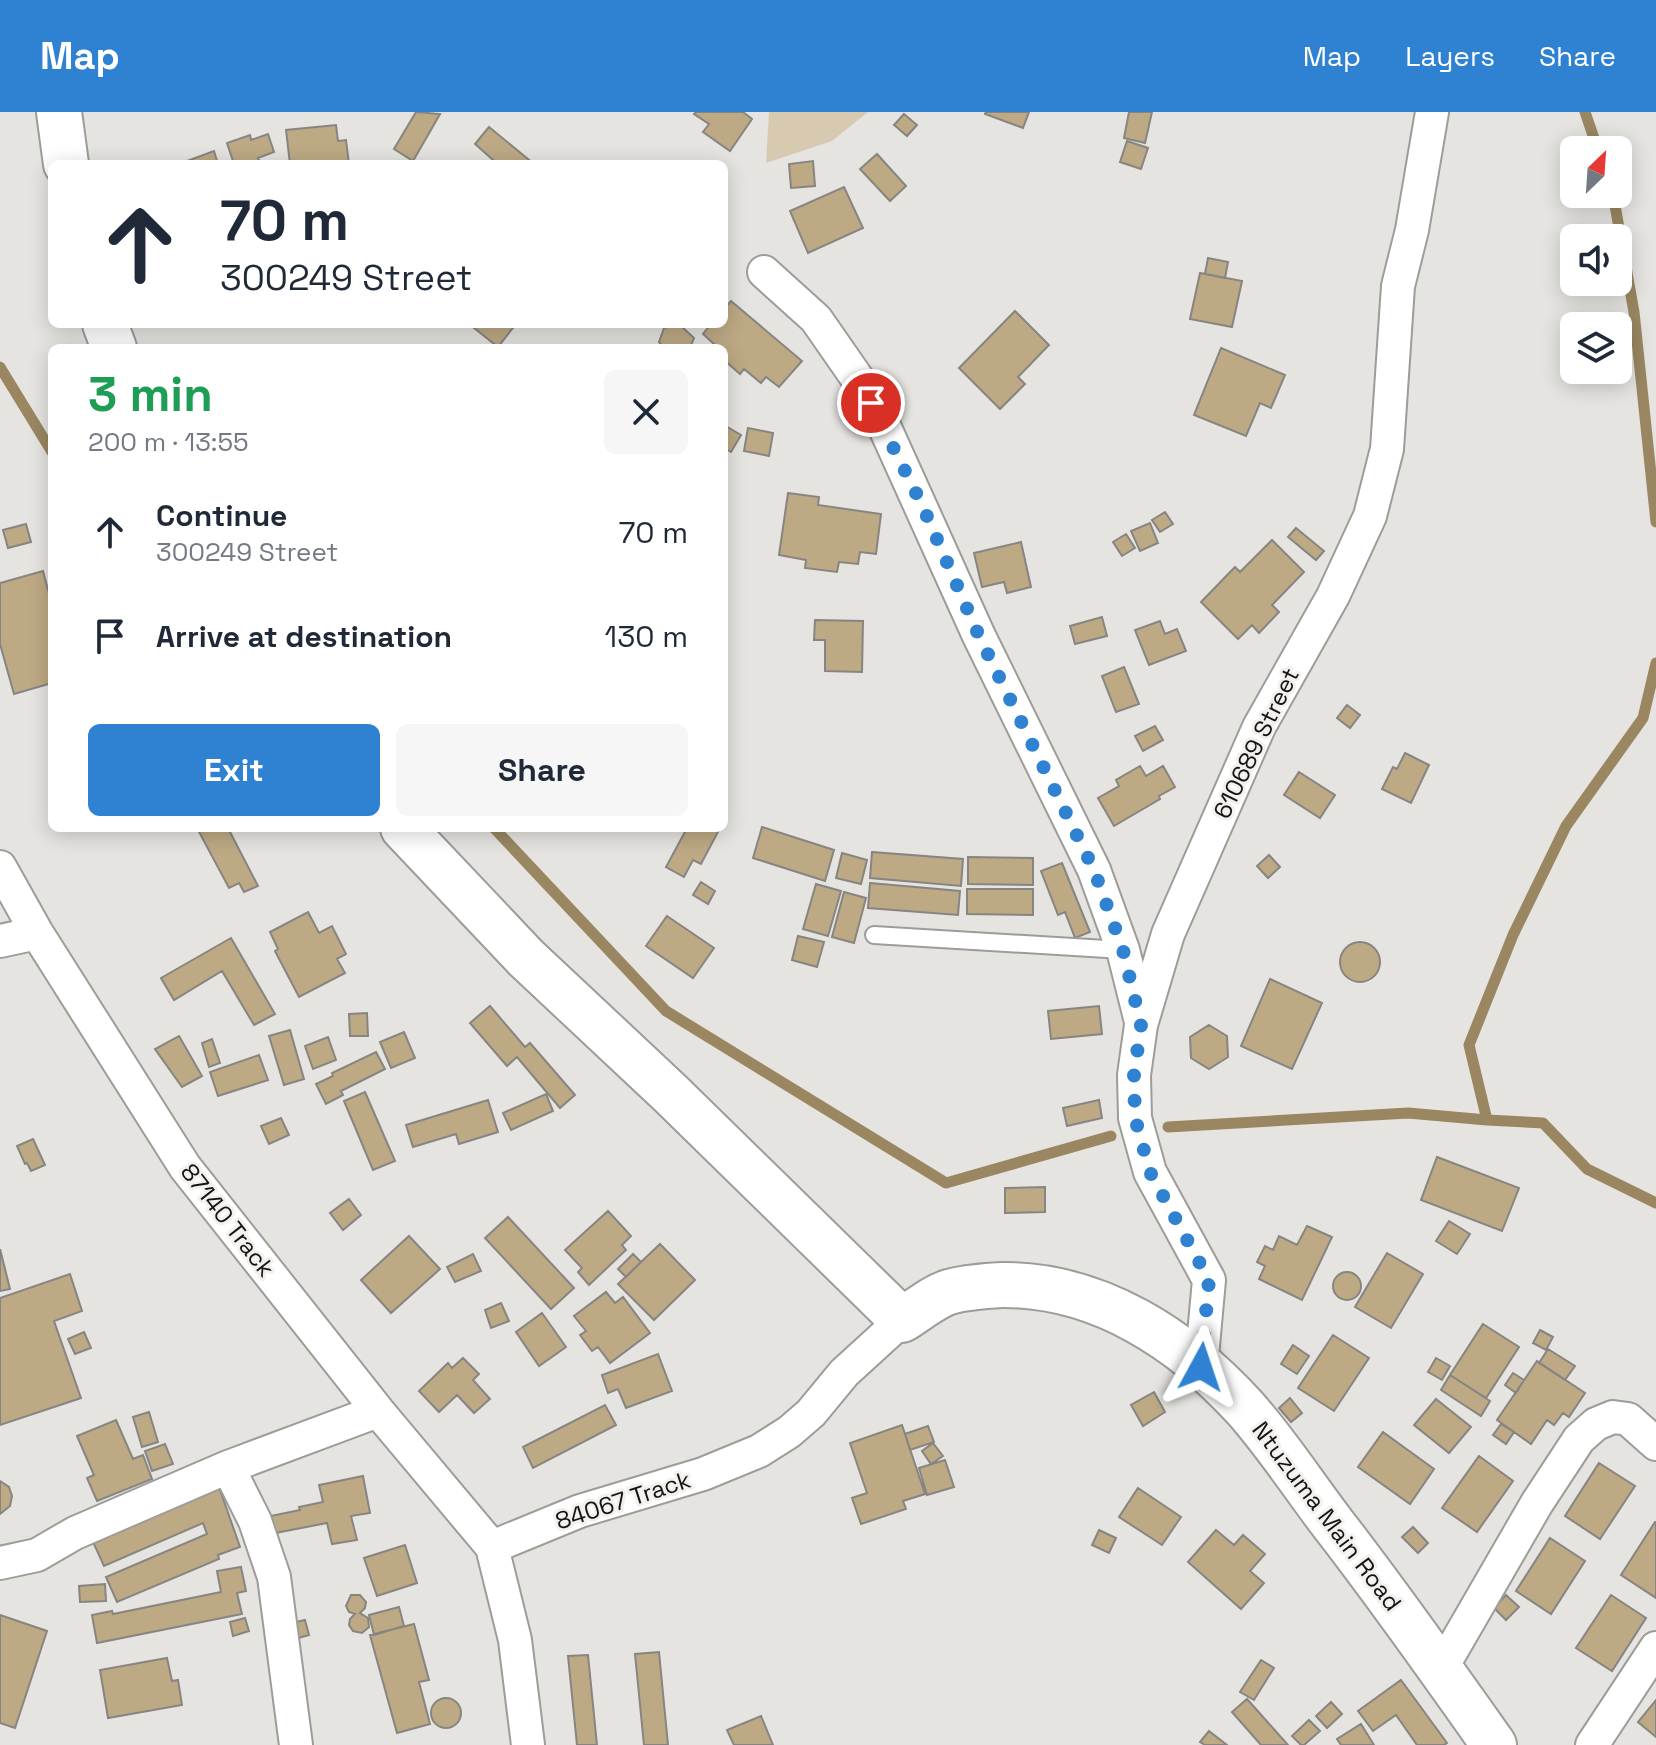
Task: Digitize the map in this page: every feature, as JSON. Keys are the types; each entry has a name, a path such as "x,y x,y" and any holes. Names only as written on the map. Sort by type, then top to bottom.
{"main road":[{"path":"59,112 65,160"},
{"path":"407,832 526,958 670,1093 902,1320"},
{"name":"Ntuzuma Main Road","path":"902,1320 948,1292 987,1286 1031,1285 1068,1292 1112,1307 1146,1325 1201,1367 1245,1409 1405,1617 1494,1745"}],"street":[{"name":"610689 Street","path":"1201,1367 1209,1280 1150,1172 1135,1118 1134,1075 1141,1025 1168,934 1259,727 1333,596 1370,516 1387,449 1398,286 1412,230 1432,112"},
{"path":"764,272 816,319 857,378 885,428 979,636 1094,870 1123,950 1141,1025"},
{"name":"87140 Track","path":"0,867 37,933 185,1167 378,1411 492,1547"},
{"path":"0,941 37,933"},
{"name":"84067 Track","path":"492,1547 580,1511 689,1479 759,1451 811,1413 844,1373 902,1320"},
{"path":"0,1563 37,1555 75,1533 228,1467 378,1411"},
{"path":"1441,1669 1537,1503 1579,1439 1596,1424 1613,1417 1628,1419 1656,1444"},
{"path":"228,1467 255,1521 274,1577 296,1745"},
{"path":"492,1547 515,1640 528,1745"},
{"path":"1592,1745 1656,1648"}],"lane":[{"path":"874,935 1123,950"}],"shaded area":[{"path":"769,112 868,112 832,141 766,163"}],"building":[{"path":"416,112 440,114 414,160 394,149"},
{"path":"743,112 752,119 730,151 703,132 709,124 694,114"},
{"path":"986,112 1029,112 1023,128"},
{"path":"1129,112 1152,112 1145,143 1124,138"},
{"path":"904,114 917,125 907,136 894,125"},
{"path":"336,125 338,141 346,140 348,160 290,160 286,130"},
{"path":"489,127 529,160 493,160 475,144"},
{"path":"268,134 274,152 259,160 233,160 227,143 250,135 251,140"},
{"path":"1127,141 1148,148 1141,169 1120,162"},
{"path":"214,151 217,160 190,160"},
{"path":"877,154 906,186 890,201 860,169"},
{"path":"813,161 815,186 791,188 789,164"},
{"path":"844,187 863,228 808,253 790,211"},
{"path":"1208,258 1228,262 1225,278 1205,274"},
{"path":"1200,273 1242,281 1232,327 1190,319"},
{"path":"731,301 802,361 779,387 766,377 761,383 744,369 740,374 728,364 728,344 714,344 703,334 708,328 728,328 728,304"},
{"path":"1015,311 1049,345 1018,377 1025,384 1000,409 959,368"},
{"path":"474,328 513,328 500,344 494,344"},
{"path":"664,328 683,328 694,338 692,344 659,342"},
{"path":"1221,348 1285,375 1271,408 1260,403 1246,436 1194,415"},
{"path":"728,427 741,435 731,452 728,450"},
{"path":"748,428 773,433 769,456 744,451"},
{"path":"788,493 819,497 818,505 881,514 876,554 860,552 858,564 839,562 837,572 805,568 806,560 779,555"},
{"path":"1165,512 1173,524 1160,532 1152,520"},
{"path":"1150,523 1158,543 1140,551 1131,531"},
{"path":"26,524 31,542 8,548 3,530"},
{"path":"1296,528 1324,551 1316,560 1288,537"},
{"path":"1126,534 1135,548 1122,556 1113,542"},
{"path":"1272,540 1304,572 1272,605 1279,612 1259,633 1252,625 1238,639 1201,602 1235,567 1240,572"},
{"path":"1021,542 1031,587 1007,593 1004,582 982,587 974,553"},
{"path":"43,571 48,590 48,684 14,694 0,644 0,583"},
{"path":"1102,617 1107,636 1075,644 1070,626"},
{"path":"815,620 863,621 862,672 825,671 825,640 814,640"},
{"path":"1160,621 1165,634 1177,629 1186,651 1149,665 1135,630"},
{"path":"1124,667 1139,704 1116,712 1102,676"},
{"path":"1347,705 1360,715 1350,728 1337,718"},
{"path":"1155,726 1163,740 1143,751 1135,736"},
{"path":"1405,753 1429,765 1411,803 1382,789 1393,767 1397,769"},
{"path":"1140,766 1146,776 1163,766 1175,787 1114,826 1098,798 1119,786 1116,780"},
{"path":"1299,772 1335,795 1320,818 1284,795"},
{"path":"762,827 834,850 825,881 753,858"},
{"path":"199,832 230,832 258,886 244,892 239,883 229,888"},
{"path":"685,832 718,832 701,864 693,860 684,877 666,867"},
{"path":"872,852 963,859 961,886 870,878"},
{"path":"842,853 867,860 861,884 836,878"},
{"path":"1269,855 1280,867 1268,878 1257,866"},
{"path":"968,857 1033,858 1033,885 968,884"},
{"path":"1062,863 1090,932 1075,938 1065,912 1058,915 1041,871"},
{"path":"701,882 715,891 708,904 693,895"},
{"path":"870,883 960,891 958,915 868,908"},
{"path":"816,884 841,891 828,936 803,929"},
{"path":"967,889 1033,889 1033,915 967,914"},
{"path":"844,892 866,898 854,943 832,937"},
{"path":"308,912 319,933 332,926 346,954 337,959 345,973 299,997 275,951 278,949 270,932"},
{"path":"667,916 714,948 693,978 646,946"},
{"path":"798,936 824,942 817,967 792,960"},
{"path":"231,938 275,1014 254,1025 222,971 174,1000 161,978"},
{"path":"1360,942 1374,948 1380,962 1374,976 1360,982 1346,976 1340,962 1346,948"},
{"path":"1270,979 1322,1003 1292,1069 1241,1046"},
{"path":"490,1006 525,1047 530,1043 575,1095 560,1108 517,1057 507,1066 470,1023"},
{"path":"1099,1006 1102,1034 1051,1039 1048,1011"},
{"path":"367,1013 368,1036 350,1036 349,1014"},
{"path":"1209,1025 1227,1036 1228,1057 1209,1069 1191,1058 1190,1037"},
{"path":"290,1030 304,1079 284,1085 269,1036"},
{"path":"404,1032 415,1058 391,1068 380,1042"},
{"path":"179,1036 202,1076 182,1087 155,1049"},
{"path":"328,1037 336,1060 313,1069 305,1046"},
{"path":"212,1039 220,1063 209,1067 202,1043"},
{"path":"376,1052 385,1069 341,1091 343,1095 326,1104 316,1084"},
{"path":"259,1055 268,1080 218,1096 210,1072"},
{"path":"365,1092 395,1161 373,1170 344,1101"},
{"path":"546,1094 553,1111 511,1130 503,1113"},
{"path":"488,1100 498,1132 459,1144 456,1134 413,1147 406,1125"},
{"path":"1099,1100 1102,1118 1067,1126 1063,1108"},
{"path":"281,1118 289,1135 269,1144 261,1126"},
{"path":"33,1139 45,1165 31,1171 17,1146"},
{"path":"1437,1157 1519,1188 1502,1231 1421,1200"},
{"path":"1045,1187 1045,1212 1005,1213 1005,1188"},
{"path":"349,1199 361,1215 343,1230 330,1213"},
{"path":"608,1211 631,1236 622,1245 626,1250 589,1285 578,1272 582,1268 565,1250"},
{"path":"508,1217 574,1288 551,1309 485,1238"},
{"path":"1449,1221 1470,1234 1457,1254 1436,1241"},
{"path":"1307,1226 1332,1237 1302,1300 1259,1279 1265,1266 1257,1262 1265,1246 1273,1250 1279,1236 1297,1245"},
{"path":"409,1236 440,1269 391,1313 361,1280"},
{"path":"660,1244 695,1280 654,1320 618,1284"},
{"path":"0,1249 10,1289 0,1291"},
{"path":"1387,1253 1423,1274 1391,1328 1355,1307"},
{"path":"473,1254 481,1271 455,1282 447,1267"},
{"path":"633,1254 641,1262 626,1277 618,1269"},
{"path":"1347,1272 1357,1276 1361,1286 1357,1296 1347,1300 1337,1296 1333,1286 1337,1276"},
{"path":"70,1274 82,1311 54,1321 81,1398 0,1425 0,1298"},
{"path":"606,1292 615,1303 623,1297 650,1333 610,1363 598,1347 592,1351 580,1335 586,1331 574,1316"},
{"path":"501,1303 509,1321 491,1328 485,1310"},
{"path":"542,1313 566,1347 539,1366 516,1332"},
{"path":"1483,1324 1519,1347 1486,1398 1450,1375"},
{"path":"1540,1330 1553,1337 1546,1350 1533,1343"},
{"path":"84,1332 91,1348 75,1354 68,1339"},
{"path":"1333,1335 1369,1358 1334,1411 1298,1388"},
{"path":"1293,1345 1309,1356 1297,1374 1281,1364"},
{"path":"1548,1349 1575,1366 1565,1380 1539,1363"},
{"path":"658,1354 672,1391 626,1408 618,1389 608,1393 602,1375"},
{"path":"463,1358 479,1374 473,1380 490,1399 474,1413 457,1395 439,1412 419,1391 448,1363 452,1368"},
{"path":"1436,1358 1450,1366 1442,1380 1428,1372"},
{"path":"1537,1361 1585,1393 1569,1417 1563,1413 1554,1425 1547,1420 1531,1444 1497,1420"},
{"path":"1513,1373 1524,1380 1516,1393 1505,1385"},
{"path":"1450,1375 1490,1401 1481,1416 1441,1390"},
{"path":"1154,1392 1165,1412 1143,1426 1131,1405"},
{"path":"1290,1398 1302,1413 1291,1422 1279,1408"},
{"path":"1436,1399 1471,1427 1449,1453 1414,1425"},
{"path":"605,1405 616,1425 533,1468 523,1447"},
{"path":"149,1412 158,1442 142,1447 133,1417"},
{"path":"116,1420 133,1459 143,1455 152,1479 97,1501 87,1478 94,1475 77,1436"},
{"path":"1501,1424 1514,1432 1506,1444 1493,1435"},
{"path":"902,1425 925,1494 903,1501 906,1509 861,1524 852,1498 867,1493 850,1443"},
{"path":"928,1426 934,1442 910,1450 905,1434"},
{"path":"1383,1432 1434,1469 1410,1504 1358,1467"},
{"path":"933,1443 943,1456 931,1464 922,1451"},
{"path":"165,1444 173,1464 152,1471 145,1451"},
{"path":"1479,1456 1513,1481 1477,1532 1442,1508"},
{"path":"945,1460 954,1487 927,1495 919,1468"},
{"path":"1599,1463 1635,1486 1600,1539 1565,1516"},
{"path":"363,1476 370,1513 351,1516 357,1540 332,1544 327,1523 270,1534 266,1517 323,1502 319,1485"},
{"path":"0,1481 9,1487 12,1496 10,1506 0,1514"},
{"path":"218,1484 240,1547 117,1602 106,1577 207,1534 203,1523 104,1566 93,1542"},
{"path":"1138,1488 1181,1517 1162,1545 1119,1517"},
{"path":"1656,1522 1656,1598 1621,1575"},
{"path":"1413,1527 1428,1543 1418,1553 1402,1537"},
{"path":"1099,1530 1116,1538 1109,1553 1092,1545"},
{"path":"1216,1530 1234,1545 1243,1535 1265,1554 1250,1571 1264,1583 1241,1609 1188,1562"},
{"path":"1550,1538 1585,1561 1551,1614 1516,1591"},
{"path":"405,1545 417,1583 377,1596 364,1558"},
{"path":"241,1567 246,1591 237,1593 242,1614 97,1643 92,1615 112,1611 113,1614 221,1592 217,1571"},
{"path":"105,1584 106,1601 80,1602 79,1586"},
{"path":"351,1595 360,1595 366,1602 360,1613 368,1618 369,1627 362,1633 353,1631 349,1625 355,1614 349,1612 346,1606"},
{"path":"1506,1595 1519,1607 1506,1620 1494,1608"},
{"path":"1611,1595 1646,1618 1612,1671 1576,1648"},
{"path":"399,1607 404,1626 374,1635 369,1615"},
{"path":"0,1615 47,1631 15,1728 0,1723"},
{"path":"245,1618 249,1631 233,1636 230,1622"},
{"path":"305,1620 309,1635 295,1639 291,1623"},
{"path":"414,1624 429,1680 419,1682 430,1724 397,1733 370,1635"},
{"path":"659,1652 668,1745 644,1745 635,1654"},
{"path":"588,1655 597,1745 577,1745 568,1656"},
{"path":"167,1658 172,1681 178,1680 182,1705 108,1718 100,1670"},
{"path":"1261,1660 1274,1668 1254,1700 1240,1692"},
{"path":"1401,1680 1447,1743 1417,1745 1396,1715 1373,1731 1358,1711"},
{"path":"446,1698 452,1699 460,1707 460,1719 452,1727 446,1728 440,1727 432,1719 431,1713 432,1707 440,1699"},
{"path":"1247,1699 1288,1745 1261,1745 1232,1712"},
{"path":"1656,1700 1656,1737 1638,1722"},
{"path":"1331,1702 1342,1714 1327,1728 1316,1716"},
{"path":"761,1716 773,1745 734,1745 727,1730"},
{"path":"1309,1720 1320,1731 1301,1745 1292,1736"},
{"path":"1361,1724 1374,1745 1341,1745 1337,1739"},
{"path":"1209,1731 1227,1745 1205,1745 1200,1742"}],"waterway":[{"path":"1585,112 1593,136"},
{"path":"1615,208 1634,312 1656,522"},
{"path":"0,367 48,445"},
{"path":"1656,663 1643,718 1566,826 1513,935 1469,1045 1487,1120 1543,1123 1587,1169 1656,1203"},
{"path":"498,832 666,1011 946,1183 1111,1136"},
{"path":"1168,1127 1408,1113 1487,1120"}],"route":[{"path":"871,403 923,507 979,636 1094,870 1123,950 1141,1025 1134,1075 1135,1118 1150,1172 1209,1280 1201,1367"}]}
